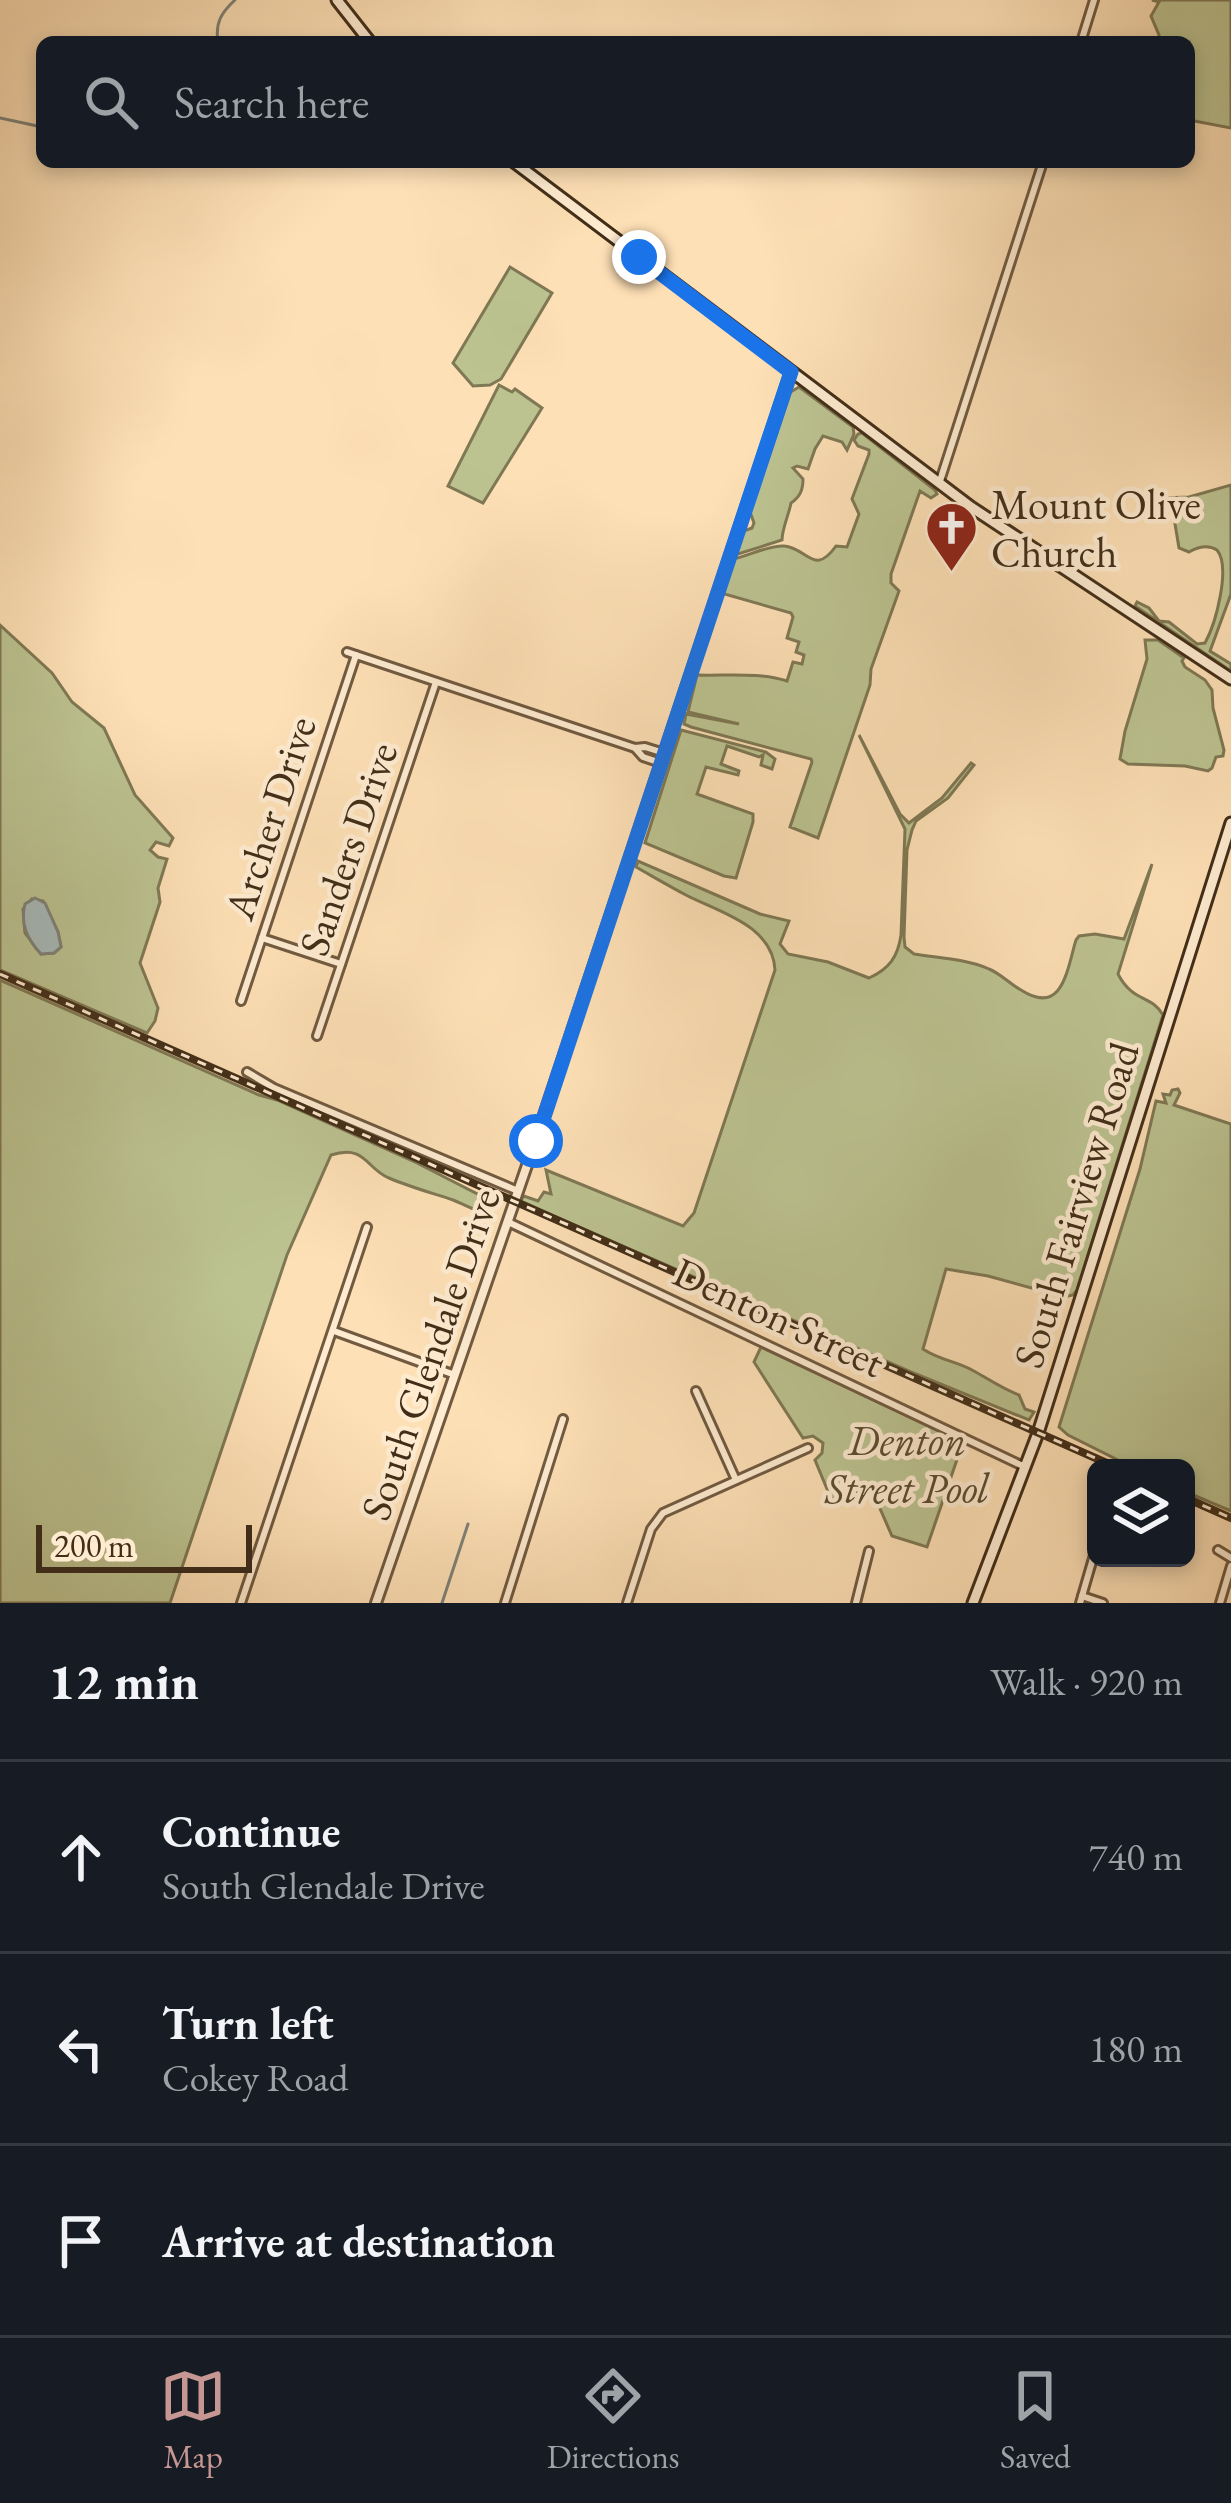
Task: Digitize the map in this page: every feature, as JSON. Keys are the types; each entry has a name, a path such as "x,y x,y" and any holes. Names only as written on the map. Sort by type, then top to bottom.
{"main road":[{"path":"337,0 365,36"},
{"path":"522,168 939,484 1231,679"},
{"name":"South Fairview Road","path":"973,1603 1055,1379 1231,823"}],"street":[{"path":"1083,36 1094,0"},
{"path":"939,484 1041,168"},
{"name":"South Glendale Drive","path":"376,1603 791,372"},
{"name":"Archer Drive","path":"241,1000 352,653 436,682"},
{"path":"436,682 635,748 645,747 662,758"},
{"name":"Sanders Drive","path":"317,1036 436,682"},
{"path":"262,938 341,964"},
{"path":"247,1072 274,1088 518,1191"},
{"name":"Denton Street","path":"508,1222 1025,1467"},
{"path":"241,1603 368,1227"},
{"path":"333,1331 454,1375"},
{"path":"696,1391 736,1480"},
{"path":"505,1603 563,1419"},
{"path":"627,1603 656,1520 808,1448"},
{"path":"1218,1550 1231,1562 1220,1603"},
{"path":"856,1603 869,1551"},
{"path":"1090,1567 1081,1599 1103,1603"}],"green space":[{"path":"1152,0 1231,0 1231,128 1195,121 1195,36 1159,36 1151,16 1159,2"},
{"path":"510,267 552,293 501,379 473,386 453,363"},
{"path":"499,385 512,392 515,389 542,408 483,503 448,486"},
{"path":"799,387 853,427 854,434 847,450 842,442 823,436 808,469 793,468 803,479 802,487 791,503 782,540 735,555 741,532 754,523 749,509 789,393"},
{"path":"862,433 937,494 931,498 920,491 891,574 891,583 899,591 818,838 790,827 811,759 684,724 686,714 739,724 688,712 697,675 754,675 787,681 793,662 802,664 804,655 796,652 799,642 787,638 791,613 721,593 733,559 784,546 816,560 836,546 847,547 859,514 852,499 869,454 854,440"},
{"path":"1231,485 1231,594 1210,651 1231,664 1231,671 1135,606 1137,602 1149,608 1159,621 1169,622 1197,644 1205,643 1220,595 1221,558 1210,547 1189,552 1179,548 1175,508 1160,501"},
{"path":"0,625 52,673 72,702 104,728 135,795 173,838 169,846 156,842 150,850 167,859 158,888 160,902 140,963 158,1008 147,1033 0,970","holes":["32,899 43,901 58,932 61,947 54,953 41,954 25,933 23,909"]},
{"path":"1145,640 1158,640 1184,658 1185,667 1212,690 1224,750 1208,771 1128,764 1120,759 1147,659"},
{"path":"681,730 766,752 775,759 772,769 761,765 763,755 727,746 721,764 739,771 738,775 706,767 697,794 753,814 736,878 645,843"},
{"path":"859,735 909,823 974,765 948,798 916,821 912,830 904,937 905,947 914,954 980,966 1035,997 1046,998 1061,986 1079,936 1124,939 1152,864 1118,974 1130,990 1163,1015 1077,1290 1064,1297 946,1269 923,1349 1019,1395 1025,1409 1034,1412 1029,1420 520,1201 524,1196 538,1201 544,1192 551,1194 546,1170 683,1226 694,1213 775,970 765,942 754,931 636,867 638,861 760,914 789,921 780,944 788,954 828,962 869,978 891,961 901,935 905,829"},
{"path":"0,980 417,1163 491,1201 490,1214 480,1212 389,1178 359,1155 331,1155 287,1255 170,1603 0,1603"},
{"path":"1172,1090 1180,1093 1174,1105 1231,1124 1231,1511 1195,1496 1195,1459 1116,1459 1059,1427 1140,1169 1156,1101 1166,1103 1163,1094 1170,1095"},
{"name":"Denton Street Pool","path":"761,1347 963,1442 927,1547 892,1536 871,1488 832,1501 815,1460 823,1443 813,1436 803,1438 754,1362"}],"shaded area":[{"path":"35,898 45,903 58,932 61,947 54,953 41,954 26,931 25,904"}],"waterway":[{"path":"218,36 220,19 235,0"},
{"path":"0,118 36,126"},
{"path":"442,1603 468,1524"}],"railway":[{"path":"0,974 1098,1459"},
{"path":"1195,1502 1231,1518"}],"place":[{"name":"Mount Olive Church","path":"952,574"}],"route":[{"path":"536,1141 791,372 639,257"}]}
